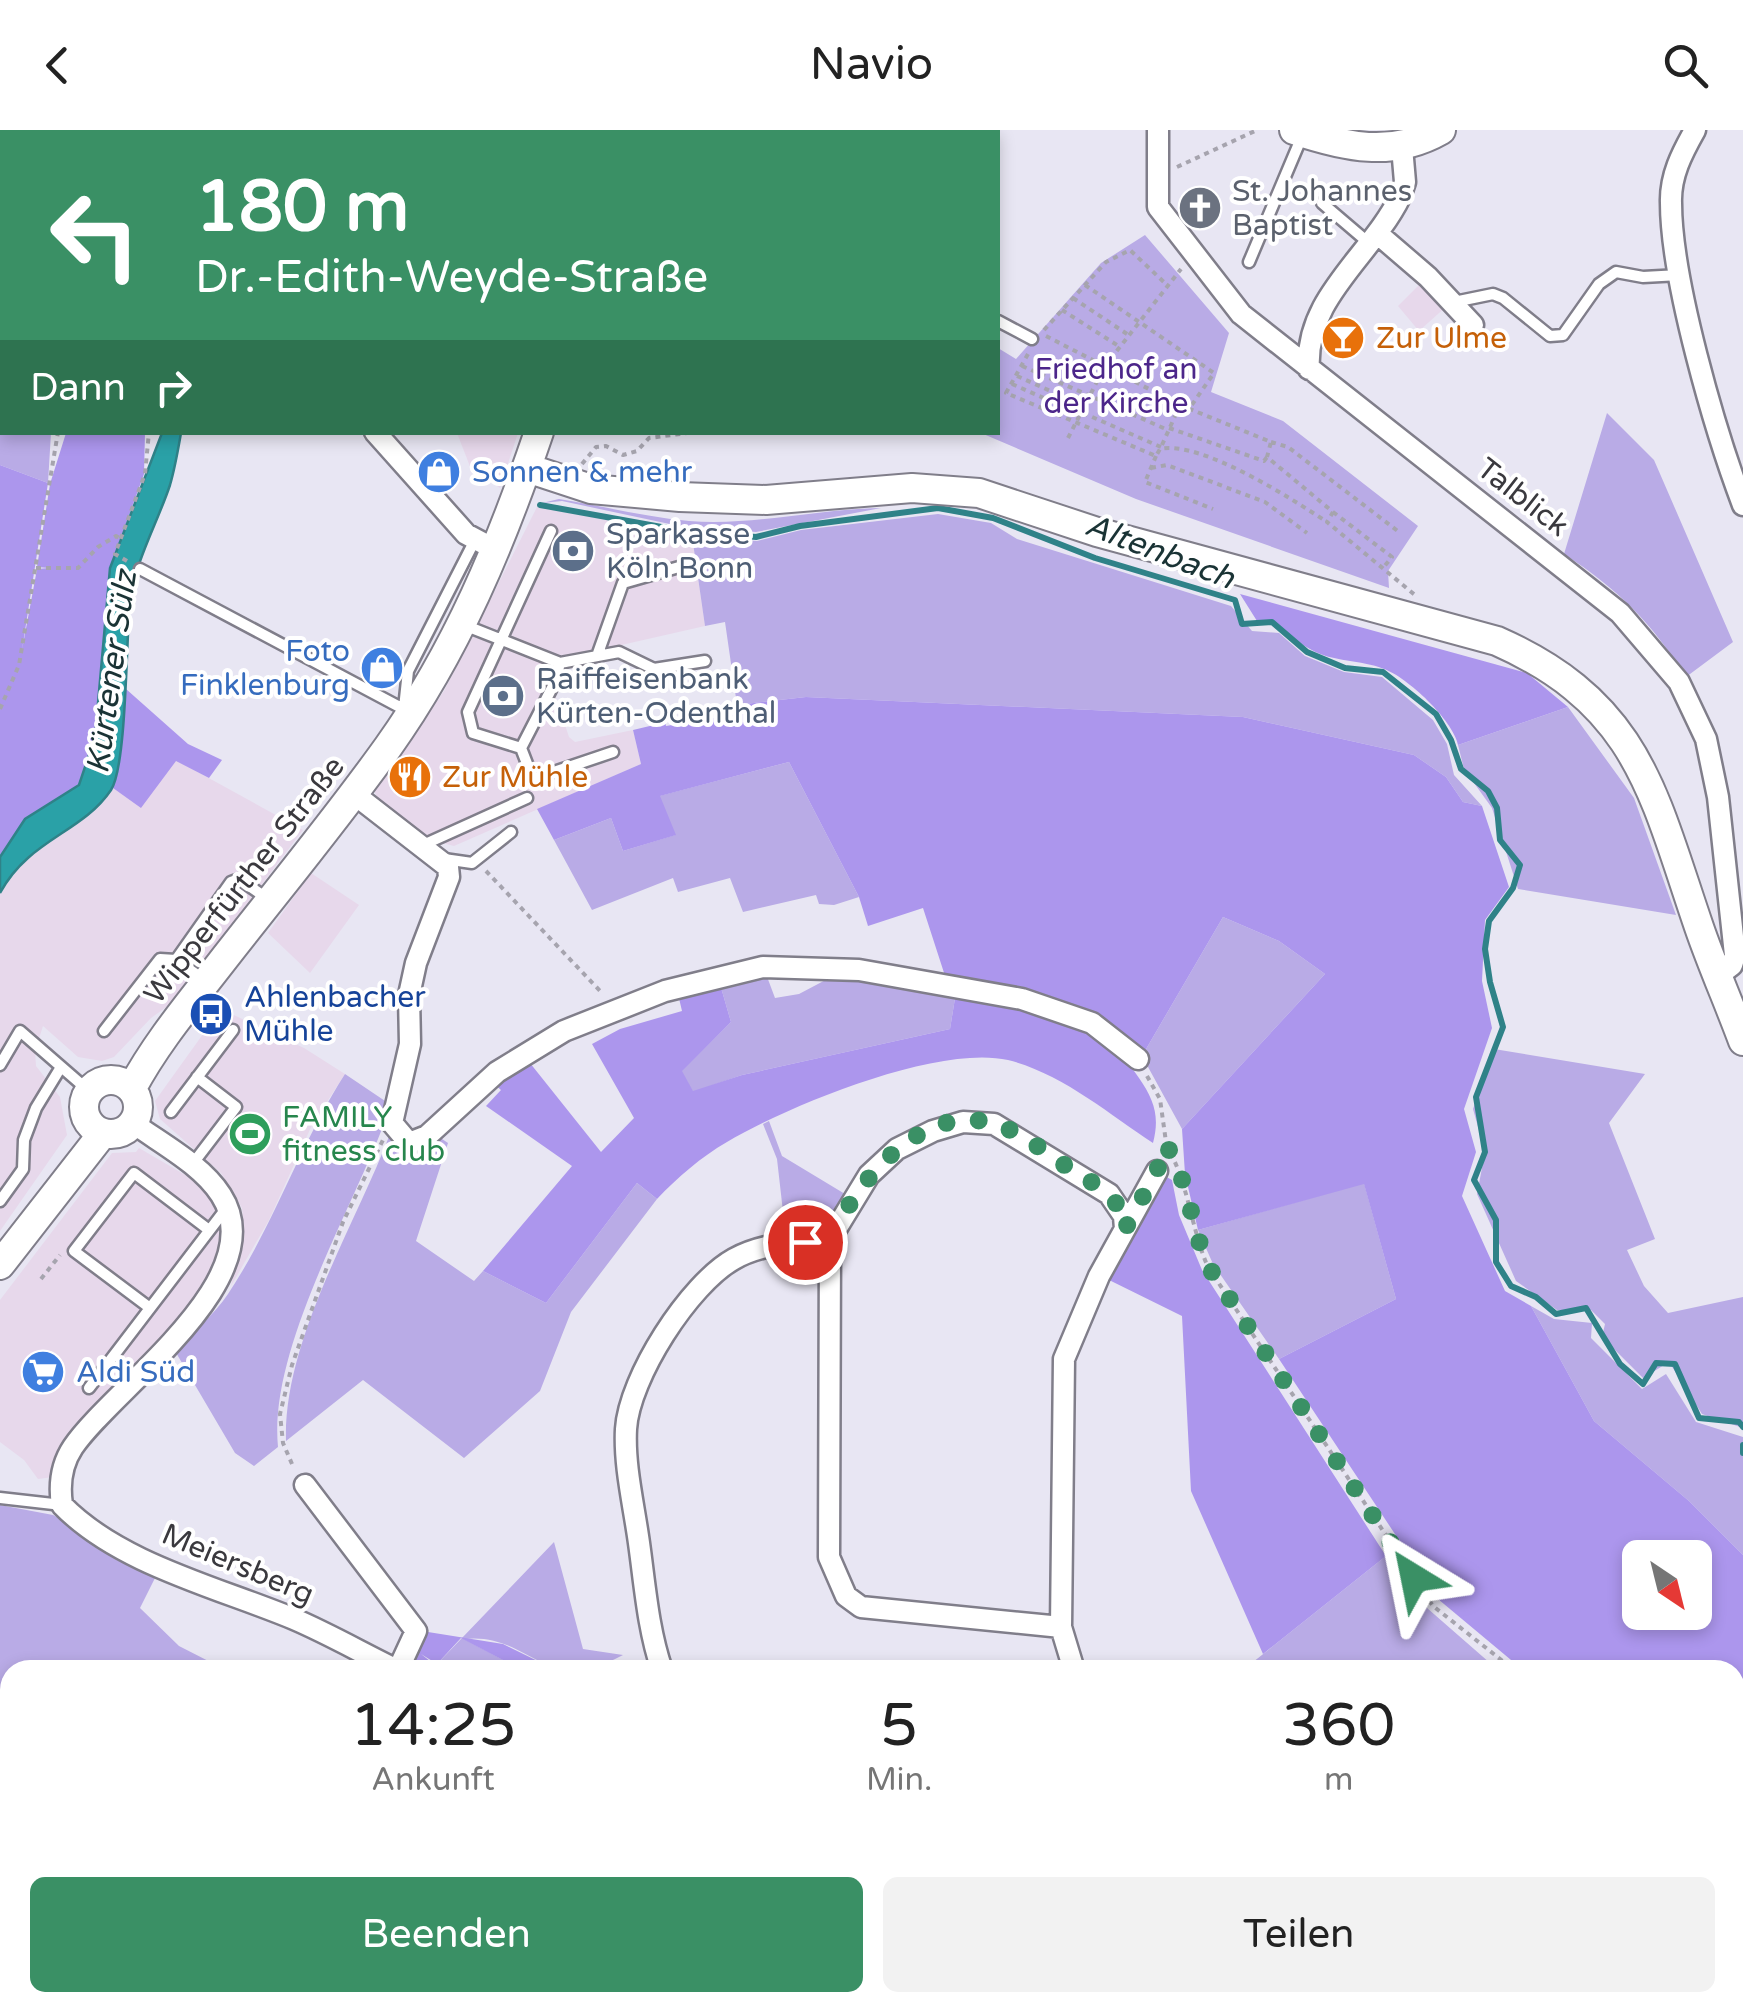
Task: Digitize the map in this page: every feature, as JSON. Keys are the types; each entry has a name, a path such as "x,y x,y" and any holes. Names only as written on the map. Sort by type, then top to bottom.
{"street":[{"name":"Talblick","path":"1158,130 1158,207 1241,314 1620,613 1680,682 1706,739 1718,797 1735,955 1732,966 1719,974"},
{"path":"1300,131 1335,144 1402,147 1441,130"},
{"path":"1694,130 1674,171 1670,204 1681,275 1743,505"},
{"path":"1309,369 1307,346 1316,318 1374,239 1404,182 1402,147"},
{"path":"1374,239 1453,302 1474,326"},
{"path":"378,435 485,545"},
{"name":"Wipperfürther Straße","path":"132,1088 206,982 354,794 463,625 485,545 527,468 538,435"},
{"path":"527,468 566,483 638,494 722,499 912,488 979,493 1132,542 1497,641 1560,672 1595,703 1636,756 1660,804 1743,1041"},
{"path":"354,794 404,837 443,858 449,876 416,963 410,995 410,1044 392,1123 403,1140 418,1141 496,1072 564,1031 666,990 762,967 859,970 1022,999 1092,1024 1138,1060"},
{"path":"108,1079 132,1088 139,1108 134,1122 123,1132 103,1133 91,1125 84,1112 89,1091 108,1079"},
{"path":"1061,1627 861,1607 846,1596 830,1557 830,1239 869,1175 897,1148 933,1130 979,1121 1013,1132 1109,1194 1124,1216 1125,1229"},
{"path":"62,1506 60,1482 73,1447 164,1354 219,1278 232,1243 228,1206 215,1186 134,1122"},
{"path":"0,1264 103,1133"},
{"path":"1071,1660 1061,1627 1064,1359 1099,1276 1157,1171"},
{"path":"659,1660 652,1639 627,1452 631,1403 660,1344 716,1272 736,1258 759,1250 830,1239"},
{"name":"Meiersberg","path":"305,1485 416,1631 402,1660"},
{"name":"Meiersberg","path":"62,1506 78,1522 200,1586 293,1619 377,1660"}],"lane":[{"path":"1249,262 1300,131"},
{"path":"1322,202 1374,239"},
{"path":"1453,302 1493,294 1550,336 1563,334 1599,284 1616,272 1644,278 1681,275"},
{"path":"1000,321 1036,336"},
{"path":"521,748 473,733 468,712 551,531"},
{"name":"Wipperfürther Straße","path":"408,711 408,671 485,545"},
{"path":"597,656 623,583 686,565"},
{"path":"140,569 408,711"},
{"path":"463,625 560,662 618,652 654,669 706,661"},
{"path":"560,662 556,682 521,748 533,779 613,752"},
{"path":"422,846 527,798"},
{"path":"443,858 472,863 511,832"},
{"path":"176,960 231,882 239,879 270,900"},
{"path":"104,1032 160,959 176,960 206,982"},
{"path":"171,1112 233,1030"},
{"path":"0,1066 20,1031 89,1091"},
{"path":"0,1201 23,1169 30,1124 61,1067"},
{"path":"191,1166 236,1107 197,1077"},
{"path":"150,1308 74,1251 134,1173 209,1230"},
{"path":"90,1388 228,1206"},
{"name":"Meiersberg","path":"0,1498 62,1506"}],"path":[{"path":"1157,168 1190,164 1257,130"},
{"path":"1156,456 1006,393 1036,336 1106,262 1130,250 1167,285"},
{"path":"1068,438 1118,346 1178,272"},
{"path":"1086,284 1214,373 1190,408"},
{"path":"1074,298 1127,334"},
{"path":"1062,310 1118,346"},
{"path":"1036,336 1180,404 1288,447 1399,532"},
{"path":"1022,366 1169,429 1264,461 1271,442"},
{"path":"1016,376 1160,448 1171,447 1266,482 1327,522 1386,570 1392,557 1267,457"},
{"path":"1012,384 1082,411"},
{"path":"1180,404 1145,482 1213,509"},
{"path":"0,709 19,666 58,435"},
{"path":"116,554 144,474 149,435"},
{"path":"566,483 596,447 606,446 623,456 638,451 650,438 672,435"},
{"path":"1151,468 1167,464 1264,502 1306,533"},
{"path":"1327,522 1333,512"},
{"path":"36,568 78,568 98,547 116,536 121,539"},
{"path":"472,863 486,871 617,1009"},
{"path":"1138,1060 1160,1099 1165,1144 1179,1170 1192,1232 1208,1266 1434,1606 1502,1660"},
{"path":"292,1464 282,1444 280,1414 292,1365 343,1222 392,1123"},
{"path":"1157,1171 1165,1144"},
{"path":"41,1279 52,1261 74,1251"}],"shaded area":[{"path":"1423,281 1448,305 1419,331 1398,306"},
{"path":"65,435 145,435 144,474 110,568 95,737 79,785 25,819 0,857 0,465 48,483 22,650 37,569 49,568 37,567 50,484"},
{"path":"458,435 517,435 500,488 471,469"},
{"path":"537,507 692,536 705,626 551,661 551,683 569,737 575,742 633,730 641,764 454,846 409,834 380,805 374,790 444,691"},
{"path":"1240,594 1527,673 1568,707 1458,745 1448,724 1405,681 1375,666 1328,657 1310,649 1281,628 1257,621"},
{"path":"126,689 188,744 222,760 209,778 176,761 141,808 113,788"},
{"path":"806,697 1243,717 1414,755 1446,777 1463,802 1482,806 1509,887 1485,920 1482,981 1492,1028 1464,1109 1476,1152 1462,1196 1505,1291 1531,1306 1594,1421 1689,1501 1743,1555 1743,1660 1511,1660 1438,1599 1279,1359 1396,1299 1364,1184 1198,1230 1185,1174 1182,1129 1325,974 1279,941 1223,917 1142,1056 1096,1018 947,982 923,908 868,926 859,897 789,762 660,796 676,835 623,851 611,818 554,840 537,809 641,764 633,730 654,725 655,718 664,716 666,726 738,714 737,705"},
{"path":"176,760 303,830 172,1003 151,1018 114,1057 102,1061 78,1057 43,1026 35,1051 36,1066 60,1097 67,1135 0,1231 0,893 33,850 85,815 113,788 141,807"},
{"path":"311,873 359,905 310,973 268,933"},
{"path":"720,984 731,1022 682,1071 693,1091 742,1075 950,1029 956,992 1057,1019 1103,1041 1122,1057 1148,1094 1156,1116 1153,1143 1084,1096 1028,1066 979,1057 944,1061 865,1081 787,1111 717,1148 657,1199 637,1183 546,1303 483,1271 572,1166 486,1106 501,1090 491,1081 526,1058 601,1152 634,1118 592,1044 620,1029 682,1011 678,994"},
{"path":"221,1009 304,1048 345,1074 312,1125 269,1220 231,1286 244,1229 242,1208 221,1173 160,1119 155,1101"},
{"path":"139,1148 187,1176 216,1202 224,1226 220,1251 207,1282 177,1323 80,1423 62,1447 53,1477 38,1479 24,1460 0,1442 0,1300 112,1153 136,1152"},
{"path":"1163,1175 1172,1180 1179,1215 1202,1270 1386,1556 1263,1654 1191,1491 1182,1316 1107,1279"},
{"path":"428,1632 503,1644 536,1660 503,1660 461,1638 441,1660 421,1654 429,1660 414,1660 415,1651"}],"green space":[{"name":"Friedhof an der Kirche","path":"1145,235 1229,333 1211,392 1283,421 1418,526 1388,571 1389,588 1136,499 986,435 1000,435 1000,349 1016,359 1101,263"},
{"path":"1607,413 1654,460 1733,642 1686,677 1632,608 1564,554"},
{"path":"0,435 51,435 48,483 0,465"},
{"path":"559,499 657,517 713,522 881,508 756,532 679,526 562,501 542,503"},
{"path":"938,514 991,523 1017,539 1231,606 1252,631 1279,633 1305,656 1344,672 1382,677 1433,720 1447,744 1454,775 1482,806 1463,802 1446,777 1414,755 1243,717 806,697 737,705 725,622 705,626 692,536 757,541 801,530"},
{"path":"1568,707 1634,798 1676,915 1518,889 1492,808 1464,769 1458,745"},
{"path":"789,762 859,897 834,905 819,904 816,895 743,912 730,878 678,892 673,878 592,910 554,840 611,818 623,851 675,835 659,796"},
{"path":"1223,917 1279,941 1325,974 1182,1129 1142,1056"},
{"path":"766,974 775,998 799,994 835,975 956,992 950,1029 742,1075 693,1092 681,1071 731,1022 720,984"},
{"path":"1494,1049 1645,1074 1609,1123 1655,1239 1627,1250 1644,1286 1668,1313 1743,1297 1743,1428 1702,1414 1669,1362 1643,1378 1602,1337 1605,1324 1591,1310 1557,1310 1516,1281 1477,1194 1485,1152 1473,1109"},
{"path":"345,1074 391,1105 301,1320 279,1407 278,1447 254,1466 235,1453 175,1351 216,1309 244,1268"},
{"path":"769,1121 782,1156 845,1194 829,1229 786,1238 777,1159 763,1124"},
{"path":"390,1134 436,1135 448,1143 416,1241 474,1281 483,1271 546,1303 637,1183 657,1199 571,1312 540,1391 464,1458 363,1380 286,1441 288,1403 308,1324"},
{"path":"1364,1183 1396,1299 1279,1359 1213,1264 1198,1230"},
{"path":"1531,1306 1554,1319 1592,1323 1591,1338 1642,1389 1666,1374 1696,1422 1743,1437 1743,1555 1689,1501 1594,1421"},
{"path":"0,1505 53,1515 159,1570 140,1608 179,1646 206,1660 0,1660"},
{"path":"554,1542 583,1649 623,1655 612,1660 537,1660 487,1639 464,1639 503,1660 441,1660"},
{"path":"1386,1556 1427,1608 1487,1660 1256,1660"}],"water":[{"name":"Kürtener Sülz","path":"161,435 181,435 170,485 142,556 130,601 123,729 111,790 85,817 26,860 0,893 0,857 25,819 79,785 95,737 110,568"}],"waterway":[{"name":"Altenbach","path":"540,505 678,530 756,537 800,526 938,508 993,518 1095,558 1235,600 1242,624 1272,622 1307,652 1345,668 1383,672 1436,714 1461,769 1488,791 1497,808 1500,840 1520,865 1513,888 1489,921 1485,949 1503,1027 1476,1097 1485,1152 1474,1180 1496,1220 1496,1262 1511,1286 1536,1297 1556,1314 1586,1308 1620,1364 1643,1384 1656,1363 1675,1364 1699,1418 1739,1422 1743,1427"},
{"name":"Altenbach","path":"1743,1445 1743,1453"}],"place":[{"name":"St. Johannes Baptist","path":"1200,208"},
{"name":"Zur Ulme","path":"1343,338"},
{"name":"Sonnen & mehr","path":"439,472"},
{"name":"Sparkasse Köln Bonn","path":"573,551"},
{"name":"Foto Finklenburg","path":"382,668"},
{"name":"Raiffeisenbank Kürten-Odenthal","path":"503,696"},
{"name":"Zur Mühle","path":"410,777"},
{"name":"Ahlenbacher Mühle","path":"211,1014"},
{"name":"FAMILY fitness club","path":"250,1134"},
{"name":"Aldi Süd","path":"43,1372"}],"route":[{"path":"805,1242 830,1239 869,1175 897,1148 947,1126 979,1121 1013,1132 1109,1194 1124,1216 1125,1229 1157,1171 1165,1144 1179,1170 1192,1232 1208,1266 1414,1578"}]}
